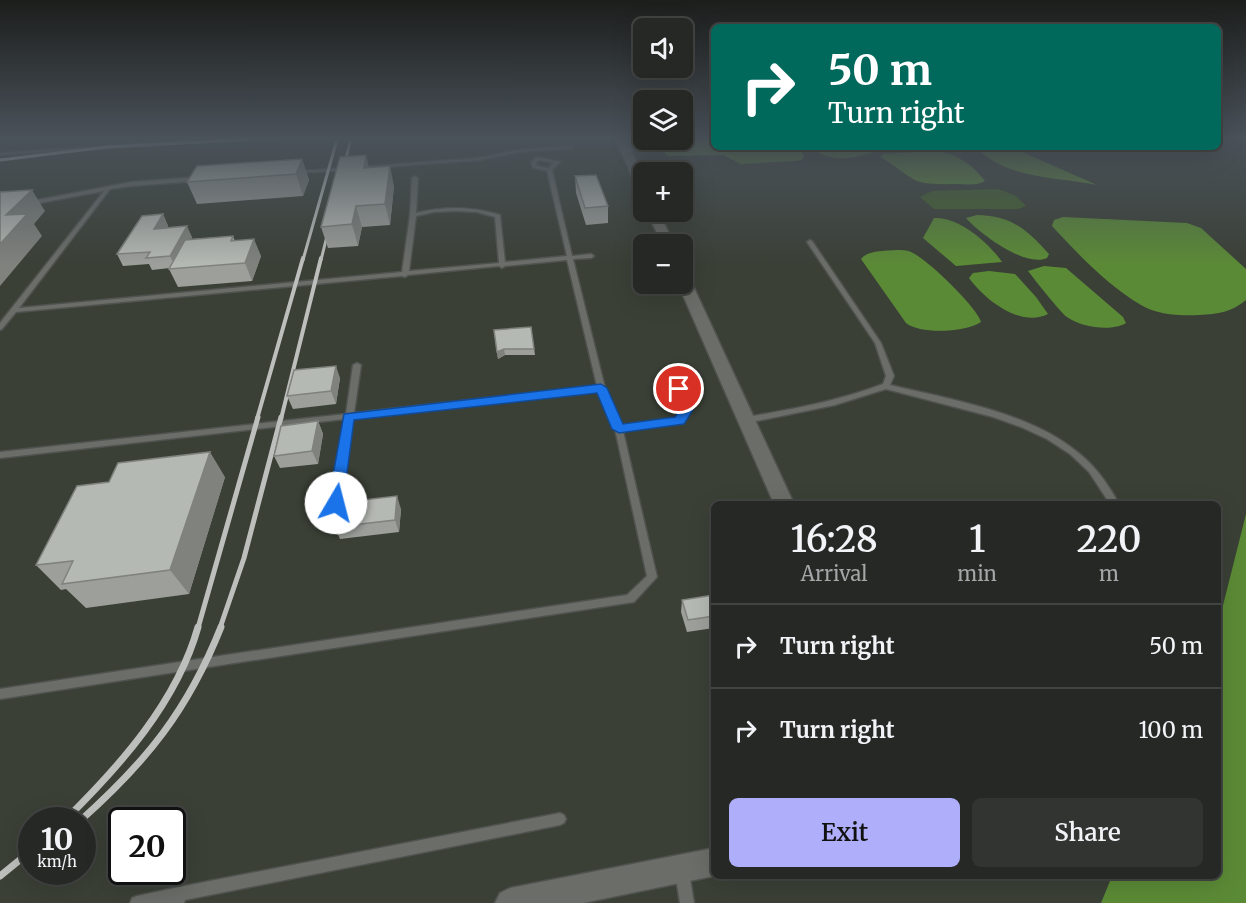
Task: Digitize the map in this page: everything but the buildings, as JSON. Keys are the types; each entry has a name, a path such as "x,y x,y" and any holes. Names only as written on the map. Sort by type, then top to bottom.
{"street":[{"path":"690,294 783,501"},
{"path":"510,903 711,863"}],"lane":[{"path":"27,204 131,184 184,180"},
{"path":"405,275 415,180"},
{"path":"0,694 630,599 652,578 619,429 601,388 551,180"},
{"path":"0,328 108,189"},
{"path":"413,215 440,209 480,210 498,216 502,266"},
{"path":"810,242 878,343 890,376 886,386"},
{"path":"14,310 569,260 591,256"},
{"path":"336,503 357,365"},
{"path":"747,420 812,409 886,386 1010,421 1041,434 1069,449 1092,470 1113,501"},
{"path":"0,456 601,388"},
{"path":"619,429 679,421 687,410 679,389"},
{"path":"137,903 178,898 560,819"},
{"path":"682,868 687,903"}],"shaded area":[{"path":"0,180 633,180 633,222 693,222 693,180 1246,180 1246,514 1221,613 1221,501 711,501 711,879 1111,879 1101,903 0,903"},
{"path":"915,180 985,181 979,184"},
{"path":"1064,180 1086,180 1097,185"},
{"path":"998,189 1016,196 1026,206 1018,209 934,209 920,197 932,191"},
{"path":"977,215 1000,218 1018,226 1033,237 1049,254 1047,258 1038,260 1027,258 1004,248 966,218"},
{"path":"1063,217 1187,223 1201,228 1246,269 1246,300 1230,310 1206,315 1169,314 1147,308 1105,279 1052,226 1054,220"},
{"path":"934,218 953,221 963,226 981,239 1002,262 956,266 923,238"},
{"path":"897,250 911,252 928,263 961,295 981,322 965,328 944,331 922,329 906,323 861,259 872,252"},
{"path":"1044,266 1066,268 1123,317 1126,323 1105,328 1080,323 1067,317 1028,271"},
{"path":"989,271 1015,274 1048,314 1026,317 1004,309 993,302 969,278 973,273"},
{"path":"1246,514 1246,903 1101,903 1111,879 1221,879 1221,613"}],"railway":[{"path":"303,260 326,180"},
{"path":"321,260 330,224"},
{"path":"257,419 303,258"},
{"path":"281,419 321,258"},
{"path":"198,628 258,417"},
{"path":"220,628 244,558 281,417"},
{"path":"78,807 126,755 161,707 189,655 198,627"},
{"path":"95,807 146,755 180,709 221,627"},
{"path":"0,876 18,861"}],"route":[{"path":"336,503 348,417 601,388 619,429 679,421 687,410 679,389"}]}
